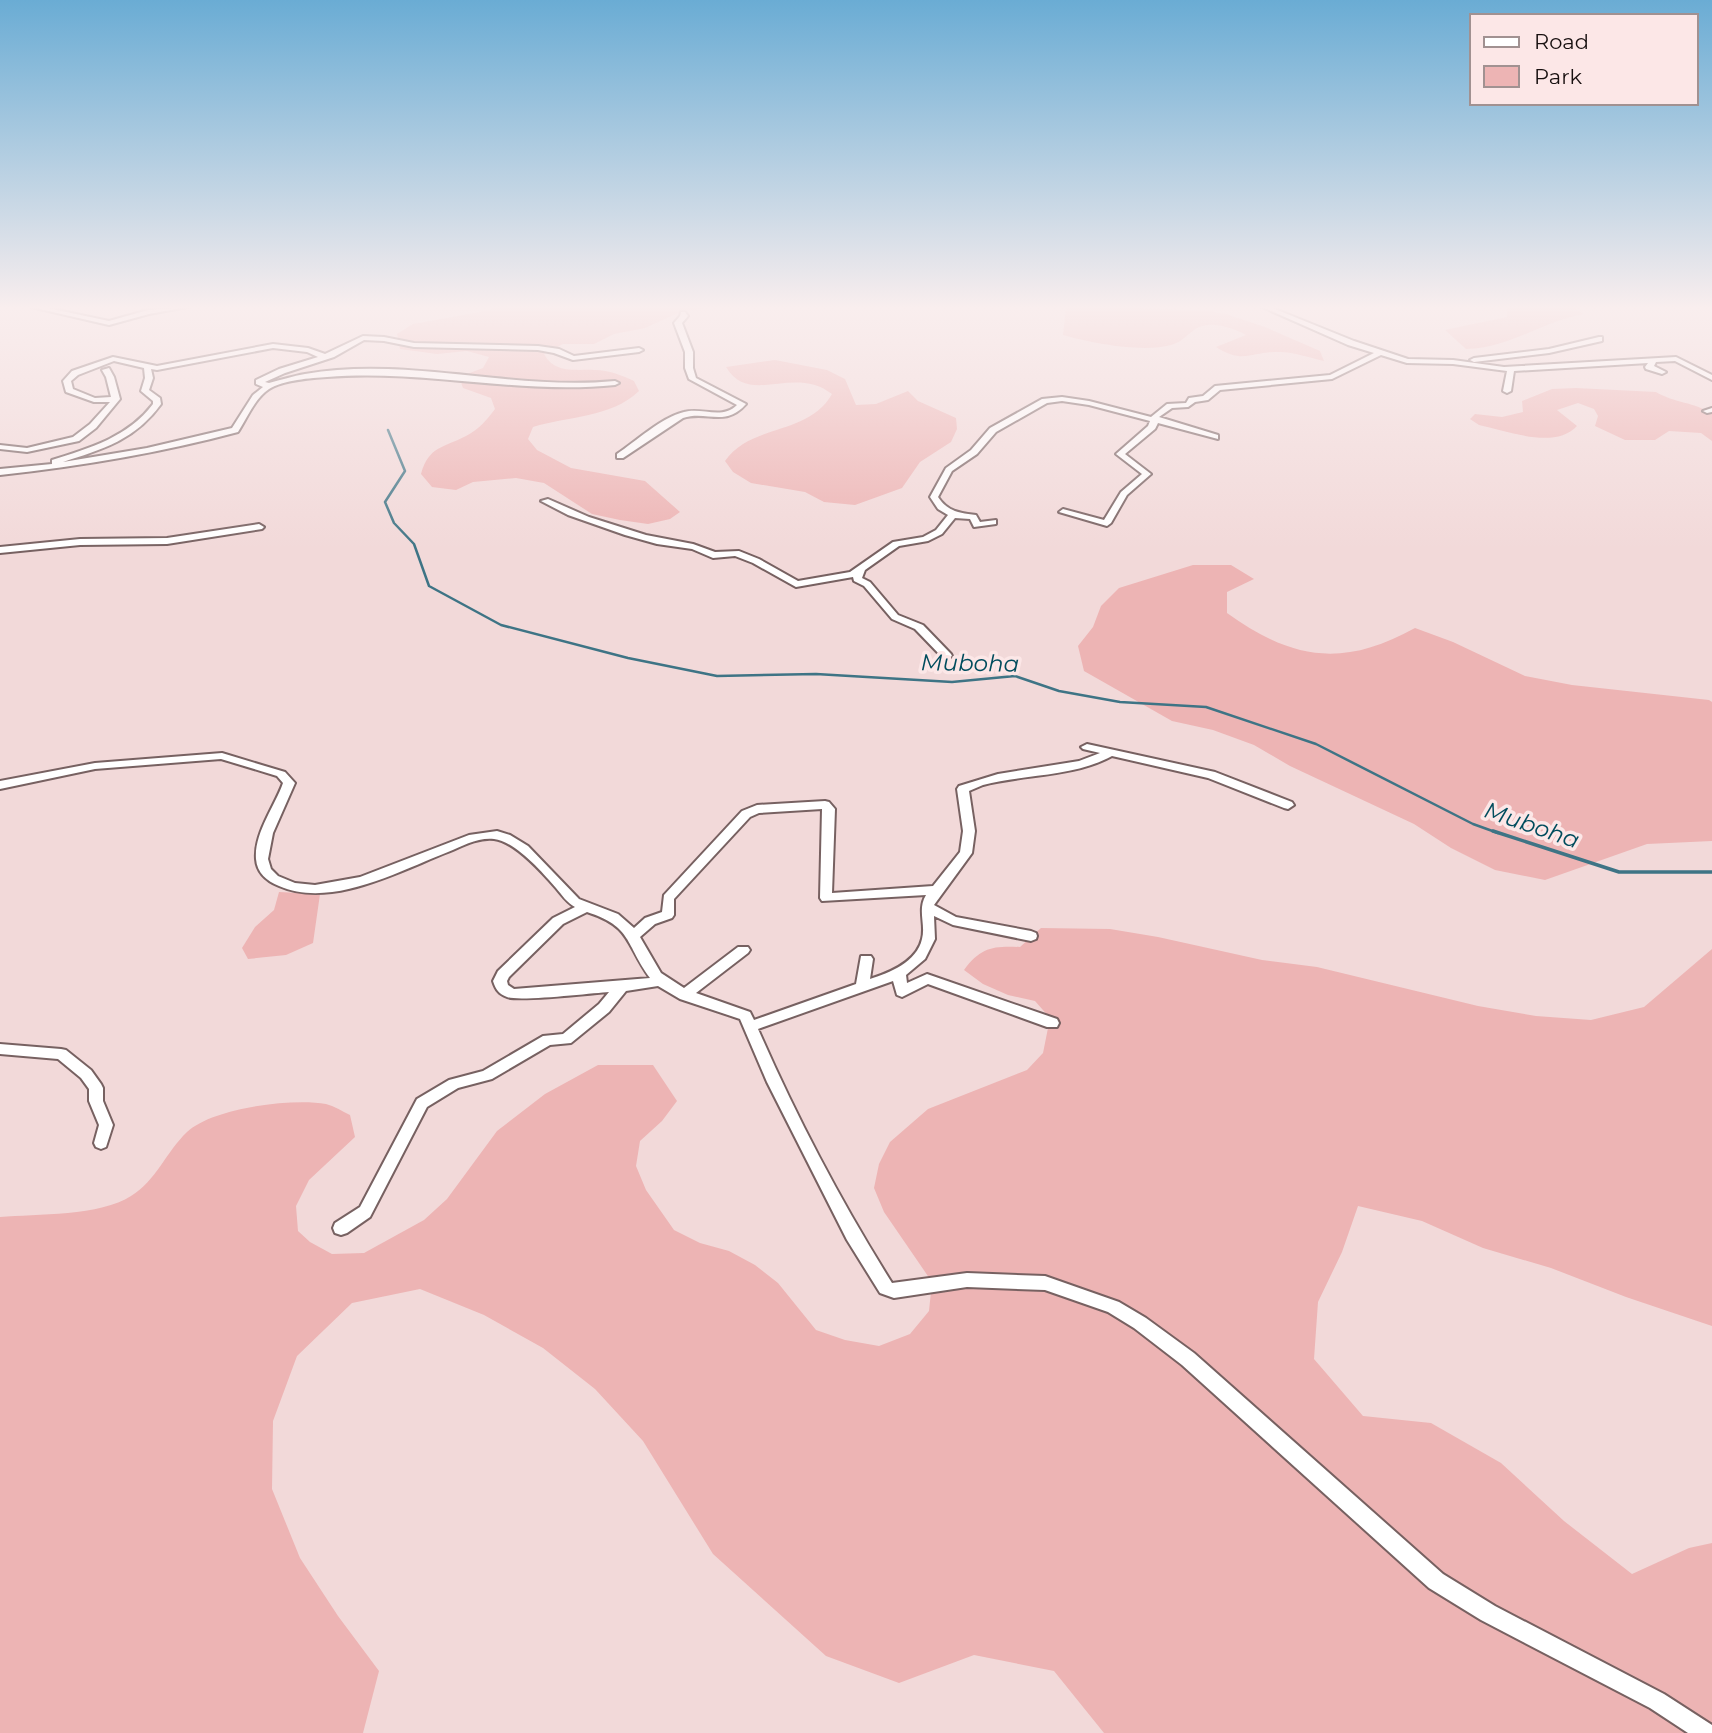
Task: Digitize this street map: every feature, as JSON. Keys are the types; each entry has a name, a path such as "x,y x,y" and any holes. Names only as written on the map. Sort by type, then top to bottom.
{"street":[{"path":"68,388 90,399 116,399"},
{"path":"111,388 116,399"},
{"path":"37,467 101,448 140,424 157,404 157,400 145,391 146,388"},
{"path":"0,472 80,464 168,448 235,430 266,388"},
{"path":"620,456 684,414 722,417 735,413 742,404 710,388"},
{"path":"1063,512 1107,523 1124,494 1147,474 1120,454 1152,427 1155,416 1170,406 1188,405 1192,400 1205,398 1219,388"},
{"path":"0,447 27,450 76,439 93,426 116,399"},
{"path":"993,522 977,525 973,517 952,516 934,497 949,470 974,452 993,430 1035,405 1062,399 1181,425 1215,437"},
{"path":"545,500 575,517 653,540 706,549 713,555 736,554 756,561 796,584 853,574 896,544 925,539 939,532 952,516"},
{"path":"0,551 80,542 178,540 259,527"},
{"path":"863,565 857,579 867,584 895,617 919,627 947,656"},
{"path":"1087,747 1212,775 1288,805"},
{"path":"751,1026 899,974 920,956 929,939 927,907 936,890 966,853 969,831 963,789 1029,771 1100,761 1109,753"},
{"path":"0,785 95,766 222,756 281,774 289,783 264,840 261,854 263,864 275,880 304,888 332,887 378,875 478,836 502,836 540,863 576,903 622,922 660,981 685,995 745,1016 775,1082 841,1211 864,1255 886,1287 894,1291 967,1280 1045,1283 1113,1307 1140,1323 1188,1359 1436,1581 1488,1613 1657,1700 1706,1733"},
{"path":"633,936 650,921 668,915 668,898 746,814 757,809 825,805 829,809 825,898 936,890"},
{"path":"588,906 558,921 503,974 500,984 512,994 621,987 660,981"},
{"path":"927,907 953,921 1031,936"},
{"path":"685,995 743,950"},
{"path":"862,986 866,959"},
{"path":"899,974 902,992 927,979 1052,1023"},
{"path":"341,1228 365,1212 394,1162 422,1102 454,1083 487,1075 548,1040 566,1039 604,1008 621,987"},
{"path":"0,1049 61,1054 86,1074 96,1088 96,1101 106,1125 101,1143"}],"green space":[{"path":"463,388 637,388 639,391 616,406 589,415 533,427 528,439 537,450 571,468 645,481 680,512 670,519 648,524 620,520 592,514 544,483 516,478 473,482 456,490 432,487 421,474 428,458 438,449 474,431 495,409 491,398"},
{"path":"821,388 849,388 856,405 876,404 908,391 918,401 956,418 957,429 951,442 920,462 902,488 855,505 824,502 805,492 751,483 733,472 725,461 736,449 750,440 809,417 822,407 832,394"},
{"path":"1552,389 1656,392 1699,407 1712,414 1712,441 1701,433 1669,431 1655,440 1625,440 1595,426 1598,416 1594,409 1578,403 1557,410 1577,426 1556,437 1531,437 1479,425 1470,419 1475,414 1502,417 1523,412 1522,401"},
{"path":"1193,565 1231,565 1254,579 1227,592 1227,613 1274,641 1296,649 1341,653 1364,649 1389,641 1415,628 1453,642 1525,676 1572,685 1709,700 1712,702 1712,841 1647,844 1545,880 1495,870 1451,848 1414,824 1290,766 1254,745 1213,730 1172,721 1084,671 1078,646 1093,627 1101,606 1119,588"},
{"path":"279,892 320,894 313,943 286,955 248,959 242,948 255,927 274,910"},
{"path":"1041,928 1110,929 1158,937 1262,960 1317,967 1478,1006 1536,1016 1591,1020 1644,1007 1712,949 1712,1326 1551,1268 1483,1248 1422,1221 1358,1206 1342,1252 1318,1302 1314,1359 1363,1416 1431,1423 1501,1463 1564,1521 1632,1574 1689,1548 1712,1543 1712,1733 1104,1733 1054,1671 974,1655 899,1683 826,1656 713,1554 643,1441 595,1389 543,1348 484,1315 420,1289 352,1303 297,1356 273,1421 272,1489 300,1558 379,1671 363,1733 0,1733 0,1217 86,1211 118,1203 140,1190 187,1132 199,1124 233,1111 253,1107 311,1102 329,1105 350,1115 355,1137 309,1180 296,1206 298,1231 310,1242 332,1254 364,1253 424,1220 447,1199 497,1131 545,1094 598,1065 653,1065 677,1101 662,1121 640,1141 636,1166 646,1190 674,1230 700,1243 729,1251 755,1265 778,1283 816,1330 845,1340 879,1346 910,1334 929,1311 932,1282 884,1212 874,1188 879,1164 890,1142 928,1109 1027,1070 1043,1053 1050,1018 1035,1001 1008,995 983,984 964,970 982,952 1002,947 1020,947"}],"waterway":[{"name":"Muboha","path":"388,430 405,471 385,502 394,523 414,544 429,586 501,625 628,658 717,676 816,674 952,682 1015,676 1059,691 1120,702 1206,707 1316,744 1473,824 1498,833"},
{"name":"Muboha","path":"1493,831 1619,872 1712,872"}]}
